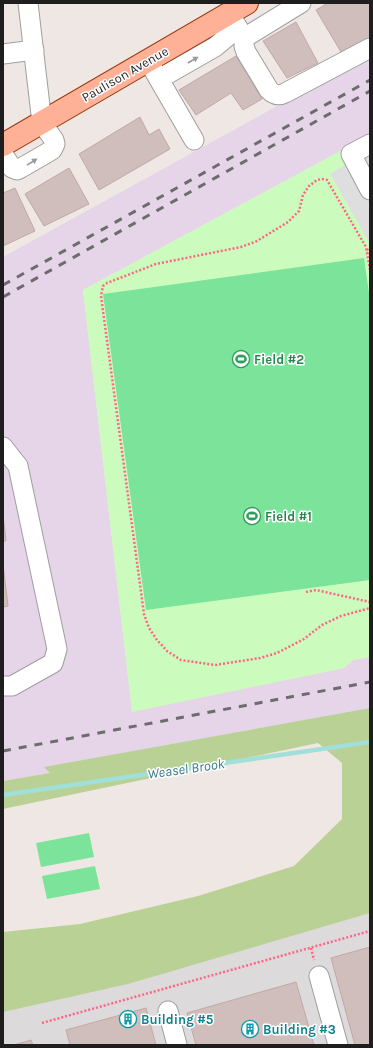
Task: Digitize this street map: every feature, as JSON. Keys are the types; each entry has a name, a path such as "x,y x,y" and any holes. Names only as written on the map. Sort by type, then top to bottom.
{"main road":[{"name":"Paulison Avenue","path":"3,145 148,61 233,22"}],"street":[{"path":"3,154 12,168 17,170 52,150 55,144 54,140 42,123 28,3"},
{"path":"159,79 215,47 233,22 301,3"},
{"path":"233,22 249,58 269,90 278,95 285,94 370,48"},
{"path":"3,54 34,50"},
{"path":"148,61 194,140"},
{"path":"370,144 351,154 370,190"},
{"path":"3,447 18,466 56,649 53,663 12,686 3,686"},
{"path":"318,976 338,1045"},
{"path":"168,1012 177,1045"}],"path":[{"path":"370,254 327,180 322,179 317,180 309,186 298,211 288,222 257,241 241,247 156,264 107,283 103,286 101,296 144,614 149,628 157,640 167,651 181,660 215,665 277,653 304,639 322,625 341,616 370,608"},
{"path":"366,247 370,270"},
{"path":"306,592 316,590 370,602"},
{"path":"42,1023 370,931"}],"shaded area":[{"path":"370,55 370,135 83,290 132,711 344,668 353,660 370,657 370,708 45,767 50,773 3,781 3,257"},
{"path":"370,150 370,244 330,174"},
{"path":"370,879 370,1045 3,1045 3,950"}],"green space":[{"path":"370,135 370,657 353,660 344,668 132,712 83,290"},
{"path":"364,258 370,300 370,580 146,610 103,294"},
{"path":"370,708 370,913 128,984 3,1012 3,932 80,924 198,896 294,866 342,819 342,763 318,743 3,809 3,781 50,773 44,767"},
{"path":"89,833 94,857 41,867 36,843"},
{"path":"95,866 100,889 47,899 42,876"}],"building":[{"path":"328,3 370,3 370,39 344,57 316,10"},
{"path":"296,22 318,63 287,78 263,41"},
{"path":"236,56 262,99 243,110 231,93 196,115 179,90"},
{"path":"140,117 149,135 159,129 170,149 99,190 79,154"},
{"path":"69,168 89,204 44,226 25,194"},
{"path":"15,188 35,231 3,246 3,193"},
{"path":"3,515 6,541 3,541"},
{"path":"3,564 8,606 3,607"},
{"path":"370,947 370,1045 355,1045 331,958"},
{"name":"Building #3","path":"296,982 314,1045 196,1045 187,1013"},
{"name":"Building #5","path":"146,1008 156,1045 70,1045 66,1030"},
{"path":"31,1040 33,1045 14,1045"}],"waterway":[{"name":"Weasel Brook","path":"3,795 370,742"}],"railway":[{"path":"3,285 370,80"},
{"path":"3,297 370,91"},
{"path":"3,751 370,682"}],"place":[{"name":"Field #2","path":"241,359"},
{"name":"Field #1","path":"252,516"},
{"name":"Building #5","path":"128,1019"},
{"name":"Building #3","path":"250,1029"}]}
